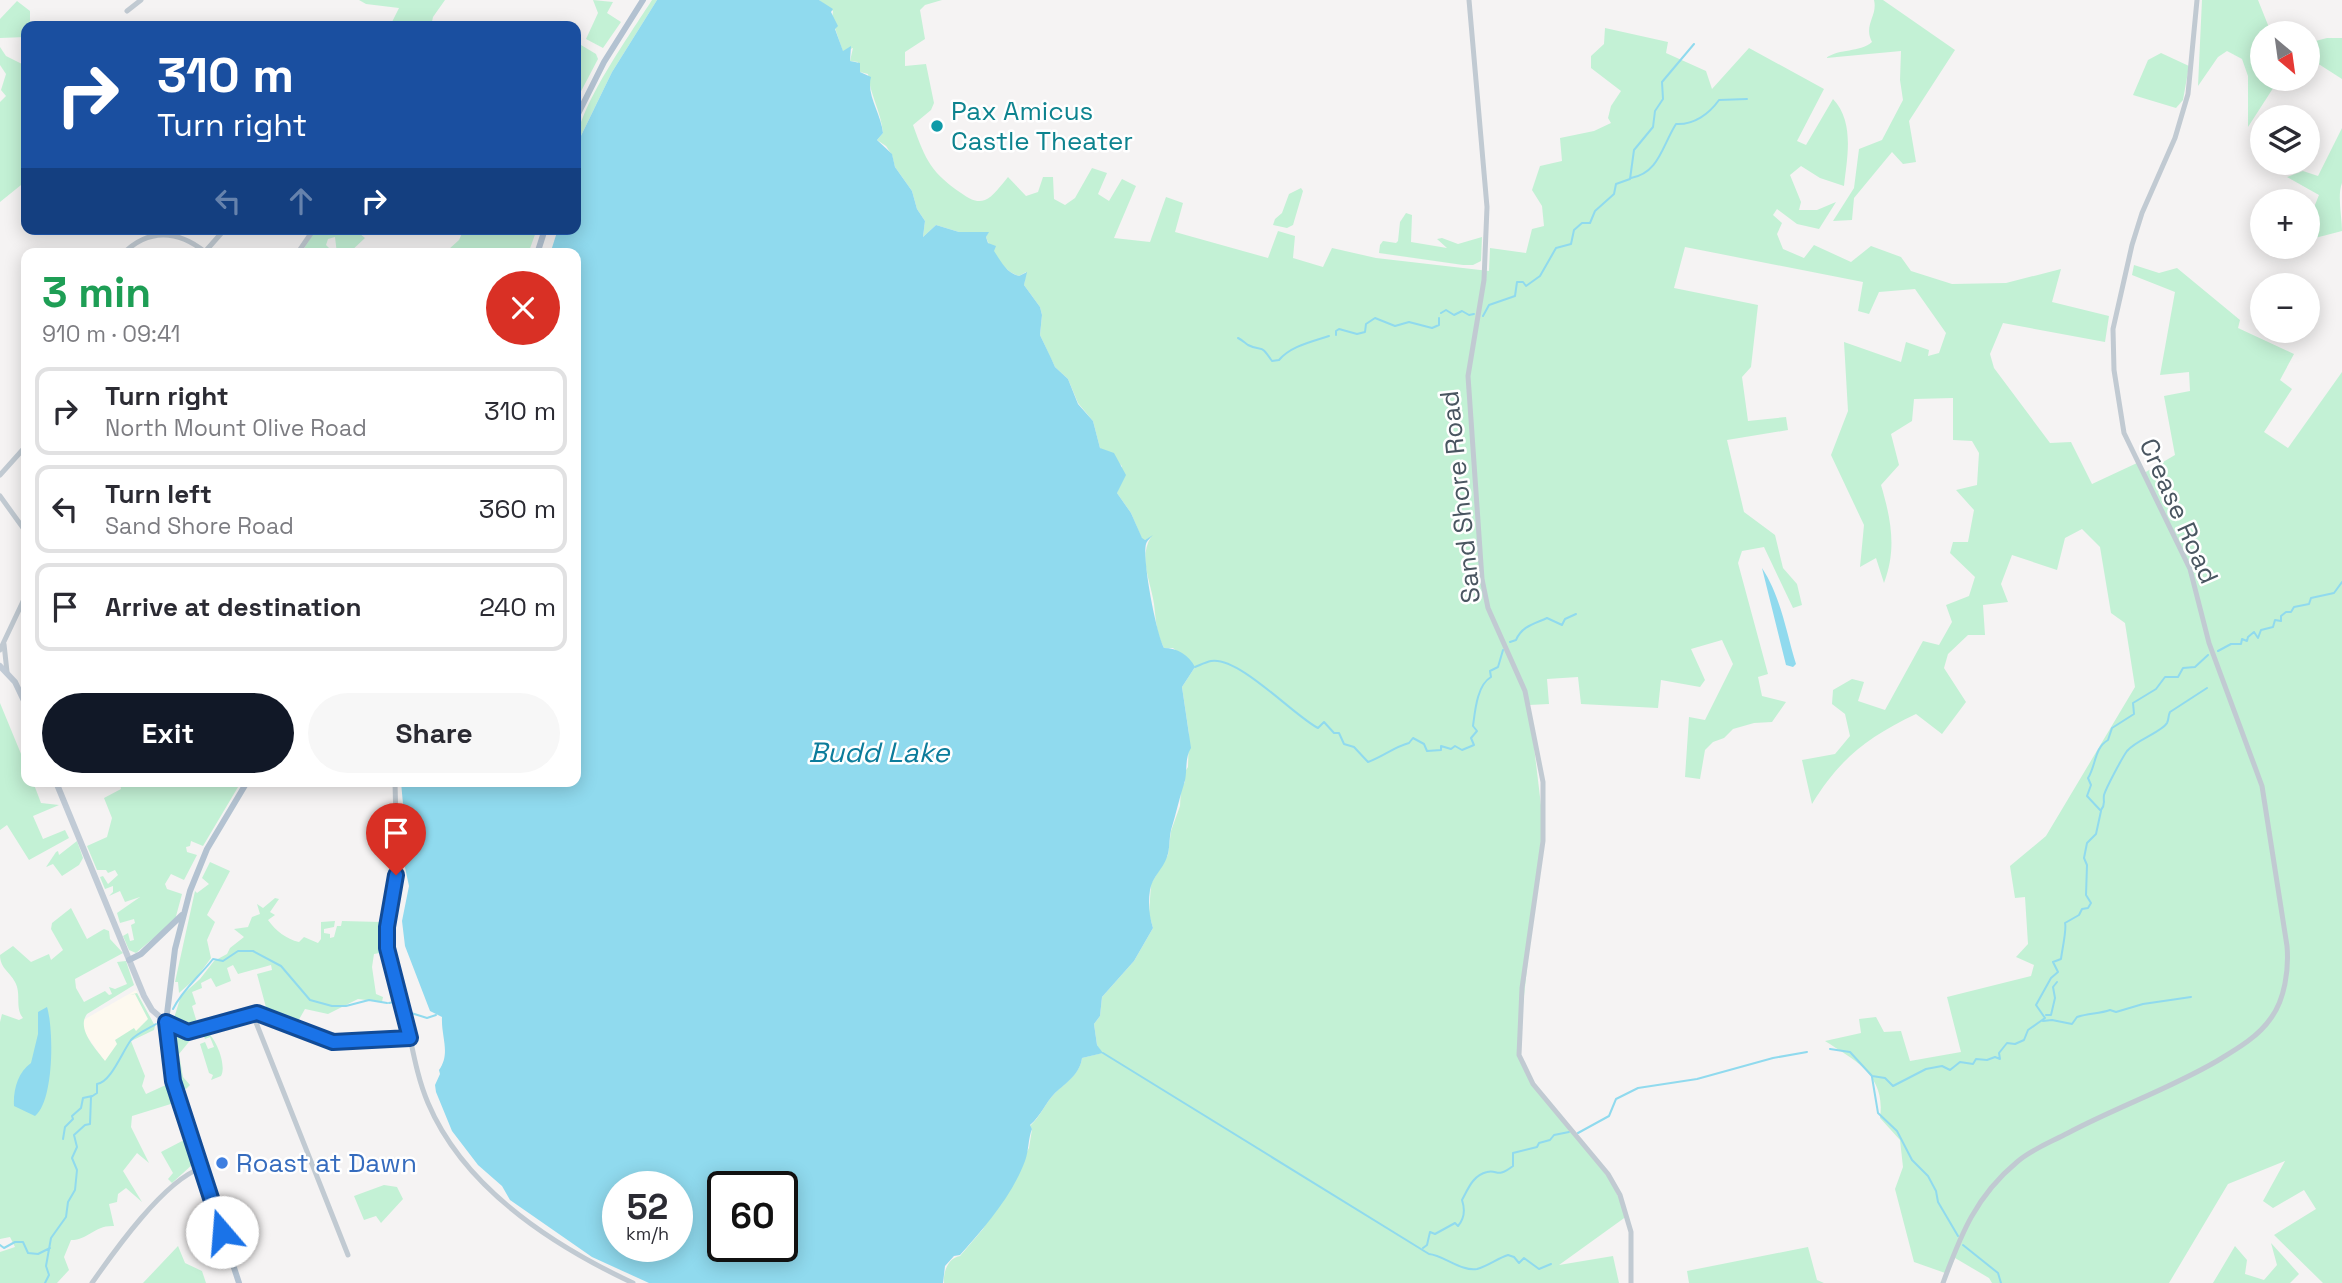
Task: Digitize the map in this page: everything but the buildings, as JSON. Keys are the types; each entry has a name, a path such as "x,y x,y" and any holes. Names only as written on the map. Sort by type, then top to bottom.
{"main road":[{"path":"581,108 604,62 643,0"},
{"path":"0,666 7,672 21,696"},
{"path":"58,787 150,1006 166,1022"},
{"path":"239,1283 173,1081 166,1022 171,973 183,913 200,862 244,787"},
{"path":"129,960 141,954 183,913"}],"street":[{"path":"127,11 141,0"},
{"name":"Sand Shore Road","path":"1469,0 1487,206 1484,280 1469,360 1469,406 1479,503 1483,585 1488,608 1510,652 1528,704 1541,769 1544,803 1539,875 1522,988 1518,1052 1528,1076 1608,1174 1625,1206 1631,1232 1631,1283"},
{"name":"Crease Road","path":"1943,1283 1980,1199 2018,1161 2088,1122 2189,1078 2242,1045 2263,1028 2276,1009 2288,963 2262,786 2209,643 2190,569 2124,433 2112,347 2117,308 2141,218 2175,138 2188,94 2197,0"},
{"path":"131,248 141,240 158,235"},
{"path":"168,235 185,238 198,248"},
{"path":"0,475 21,452"},
{"path":"0,496 21,525"},
{"path":"0,650 21,607"},
{"path":"4,643 7,672"},
{"path":"395,787 397,864 387,937 391,971 429,1105 453,1144 480,1178 504,1202 547,1236 633,1283"},
{"path":"166,1022 188,1032 255,1013 281,1020 333,1042 410,1038"},
{"path":"255,1013 255,1020 348,1255"},
{"path":"92,1283 131,1230 157,1202 189,1174 201,1168"}],"shaded area":[{"path":"136,990 152,1023 105,1062 78,1023"}],"green space":[{"path":"359,0 445,0 432,21 392,21 399,8 366,4"},
{"path":"593,0 613,2 607,13 621,22 603,48 586,39 598,13"},
{"path":"652,0 657,0 612,72 581,136 581,123 585,113 619,51"},
{"path":"819,0 942,0 925,5 920,10 925,39 905,52 905,66 926,64 934,103 931,110 913,125 926,157 937,173 969,198 985,200 1008,177 1026,196 1038,192 1043,177 1053,177 1054,199 1065,205 1075,198 1092,168 1107,173 1098,194 1109,201 1122,179 1136,186 1114,238 1150,242 1166,197 1183,203 1175,232 1268,258 1278,231 1295,236 1293,258 1323,267 1332,248 1376,258 1489,271 1490,248 1526,253 1532,229 1544,226 1542,206 1532,190 1540,166 1562,161 1560,138 1594,131 1611,123 1608,118 1611,106 1621,91 1591,68 1591,56 1604,44 1605,28 1668,42 1666,53 1706,71 1712,89 1749,48 1824,89 1797,141 1806,145 1833,99 1840,108 1847,129 1848,152 1844,186 1820,178 1801,166 1790,175 1801,202 1799,210 1817,210 1836,202 1819,229 1797,224 1777,209 1773,215 1782,223 1777,234 1783,249 1804,258 1814,245 1851,262 1871,246 1901,257 1911,271 1952,284 2006,283 2061,269 2052,302 2109,316 2105,342 2003,323 1990,354 1994,368 2050,443 2071,442 2092,484 2137,463 2144,473 2175,455 2164,396 2190,391 2189,372 2160,375 2175,292 2132,275 2134,265 2159,273 2177,268 2240,320 2238,328 2250,334 2250,343 2270,343 2294,354 2280,380 2292,389 2264,432 2288,448 2342,372 2342,1283 2323,1283 2274,1235 2316,1209 2304,1190 2273,1208 2263,1201 2285,1161 2228,1184 2169,1283 1992,1283 1989,1278 1955,1258 1948,1274 1914,1262 1895,1189 1903,1167 1900,1140 1880,1118 1881,1103 1873,1080 1858,1063 1825,1041 1861,1033 1859,1019 1876,1017 1884,1032 1901,1031 1910,1061 1961,1052 1947,997 2031,976 2034,965 2016,957 2028,944 2025,897 2015,898 2010,866 2046,836 2135,687 2125,623 2111,613 2100,547 2082,529 2065,538 2057,570 2012,555 2001,584 2008,602 1983,605 1985,635 1968,635 1948,654 1944,668 1966,702 1942,734 1916,714 1883,731 1845,761 1812,804 1802,760 1835,754 1850,736 1845,714 1832,704 1833,690 1852,679 1864,682 1858,701 1885,710 1923,641 1939,645 1952,622 1946,605 1969,596 1975,577 1950,553 1953,542 1968,542 1974,510 1956,490 1977,485 1979,453 1972,441 1953,440 1953,398 1914,399 1912,421 1891,434 1899,465 1881,485 1891,534 1890,558 1884,583 1876,558 1860,567 1864,525 1831,455 1848,411 1844,342 1901,362 1906,342 1929,350 1928,356 1939,353 1946,333 1915,289 1879,292 1869,314 1858,311 1863,282 1685,247 1674,288 1758,305 1751,367 1742,377 1748,421 1786,417 1788,430 1727,440 1744,512 1775,535 1783,568 1797,584 1802,605 1793,608 1764,547 1742,551 1738,563 1768,674 1758,677 1762,696 1786,702 1772,722 1754,723 1733,729 1724,738 1713,742 1705,750 1700,779 1685,777 1689,717 1705,720 1733,664 1722,640 1691,649 1705,680 1700,687 1661,680 1658,708 1581,704 1578,677 1547,679 1549,704 1529,705 1543,822 1518,1051 1530,1080 1611,1181 1627,1216 1559,1265 1613,1256 1619,1283 944,1283 947,1266 960,1256 983,1229 1029,1148 1032,1129 1030,1126 1075,1073 1082,1058 1102,1053 1097,1045 1094,1024 1100,1016 1102,997 1134,961 1153,928 1149,914 1151,884 1168,855 1171,831 1180,806 1181,788 1185,782 1183,775 1188,767 1189,734 1182,687 1195,667 1173,648 1164,648 1161,642 1145,562 1151,537 1142,539 1131,513 1117,493 1122,466 1100,448 1093,421 1078,403 1068,379 1055,367 1040,335 1040,307 1024,285 1026,272 1019,276 1003,266 988,243 988,232 959,232 936,225 923,237 925,221 917,209 912,191 895,167 886,146 877,140 883,133 868,74 860,72 858,62 850,61 853,48 843,52 832,19 833,11"},
{"path":"1874,0 1883,0 1955,50 1909,121 1916,162 1903,164 1892,152 1854,198 1852,220 1833,221 1854,188 1859,149 1882,140 1903,100 1900,80 1901,51 1826,58 1872,42 1869,31"},
{"path":"2202,0 2258,0 2266,21 2250,21 2250,91 2271,91 2262,105 2250,105 2248,127 2248,76 2242,59 2227,51 2218,57 2198,86"},
{"path":"17,1 30,11 30,21 21,21 21,37 0,38 0,19"},
{"path":"2342,38 2342,79 2320,65 2320,40"},
{"path":"581,45 596,54 598,59 581,91"},
{"path":"0,47 6,56 21,64 21,185 0,202 0,102 6,96 1,90 6,74 0,65"},
{"path":"2161,53 2189,66 2183,100 2176,108 2133,95 2148,60"},
{"path":"2342,128 2342,231 2320,237 2320,189 2308,189 2287,177 2318,176"},
{"path":"1301,188 1303,191 1293,225 1287,228 1273,225 1282,213 1289,194"},
{"path":"1406,213 1412,215 1411,242 1447,248 1437,239 1442,238 1458,244 1482,237 1481,261 1473,265 1463,265 1379,253 1383,241 1398,241 1400,222"},
{"path":"312,235 361,235 365,238 354,248 336,248 335,237 328,239 326,245 329,248 304,248"},
{"path":"461,235 535,235 530,248 450,248"},
{"path":"0,703 21,754 21,787 35,787 41,803 59,805 33,816 43,839 65,830 69,838 29,860 7,825 0,830"},
{"path":"238,787 203,846 191,841 190,846 186,847 187,852 197,855 184,880 171,874 165,884 167,889 182,894 175,920 136,953 129,950 123,936 128,933 130,941 134,940 131,925 135,923 134,919 120,923 117,913 140,897 125,902 120,891 109,896 113,892 113,886 105,889 100,877 103,876 108,884 118,875 115,870 108,873 106,870 97,870 87,846 107,837 112,818 104,798 121,789"},
{"path":"77,841 83,858 79,865 62,876 53,864 46,867 56,852 58,851 59,855"},
{"path":"210,862 230,871 207,915 215,922 207,940 211,958 197,977 179,993 178,982 175,982 195,891 197,893 209,884 202,878"},
{"path":"275,898 279,899 270,912 275,915 268,920 282,934 299,942 304,937 318,943 321,939 321,922 335,921 334,927 324,929 324,933 330,934 330,938 334,937 337,926 341,926 342,921 381,922 384,926 385,952 374,954 372,967 376,994 383,997 382,1002 358,999 328,1014 305,1009 297,1023 267,1011 257,974 272,970 271,965 238,974 233,965 227,968 231,981 216,987 211,978 201,983 202,988 192,992 196,1004 192,1006 198,1026 185,1025 174,1018 181,996 200,979 214,961 227,954 230,948 244,937 234,929 248,927 252,917 260,914 257,904 263,908"},
{"path":"71,908 87,939 104,929 109,931 110,939 123,953 75,979 76,988 84,1002 105,991 109,995 112,994 109,987 115,989 127,984 117,962 126,961 134,985 87,1014 84,1026 88,1039 105,1061 117,1044 115,1040 134,1028 136,1031 148,1019 135,994 130,995 137,993 155,1026 154,1030 131,1041 145,1076 142,1086 146,1094 168,1084 174,1103 132,1116 131,1127 149,1163 137,1153 123,1171 142,1202 126,1188 118,1194 117,1202 109,1204 114,1226 107,1226 82,1238 71,1240 64,1257 69,1270 57,1283 0,1283 0,1252 15,1247 10,1237 0,1239 0,1022 2,1014 19,1020 23,1018 19,1010 16,984 2,964 0,955 13,946 31,962 49,954 51,960 63,950 51,929 52,923"},
{"path":"172,1030 192,1038 179,1054 183,1077 190,1085 186,1089 181,1087 174,1058"},
{"path":"206,1031 217,1045 223,1065 221,1076 211,1080 213,1075 209,1073 200,1044 205,1042 208,1049 214,1047 210,1037 205,1039 202,1032"},
{"path":"184,1140 193,1164 172,1183 168,1179 173,1173 161,1152"},
{"path":"384,1185 397,1187 403,1199 381,1223 376,1216 364,1220 354,1196"},
{"path":"2271,1243 2299,1274 2290,1283 2213,1283 2235,1246 2247,1260 2245,1274 2264,1280 2277,1265"},
{"path":"178,1246 185,1263 202,1271 206,1283 143,1283"},
{"path":"1808,1247 1817,1280 1824,1283 1689,1283 1687,1271"}],"water":[{"name":"Budd Lake","path":"657,0 819,0 833,9 831,12 838,26 835,29 843,51 851,46 850,61 860,63 860,72 871,77 870,91 883,133 877,140 892,154 895,167 912,191 917,209 925,221 923,237 936,225 959,232 989,232 986,237 988,243 996,246 994,251 1007,269 1019,276 1027,272 1024,285 1040,307 1040,335 1055,367 1068,379 1078,404 1093,421 1100,448 1114,453 1126,475 1117,493 1131,513 1142,538 1145,540 1153,535 1146,544 1145,552 1161,640 1164,648 1182,653 1195,667 1182,687 1191,748 1171,830 1168,854 1150,890 1149,909 1153,928 1134,961 1102,997 1100,1016 1094,1024 1097,1045 1103,1053 1082,1058 1075,1073 1030,1125 1032,1129 1026,1157 1013,1187 997,1211 960,1255 954,1256 945,1266 943,1283 649,1283 603,1262 693,1262 693,1171 602,1171 602,1262 510,1200 502,1186 478,1165 452,1131 436,1092 435,1085 445,1051 442,1017 430,1011 405,946 402,921 409,886 401,849 409,811 403,804 401,787 581,787 581,248 552,248 556,235 581,235 581,136 612,72"},
{"path":"1762,568 1769,579 1782,615 1796,664 1793,667 1786,665"},
{"path":"47,1007 51,1032 51,1064 46,1096 35,1116 14,1106 14,1094 20,1076 31,1063 38,1034 38,1012"}],"waterway":[{"path":"1483,316 1489,305 1515,296 1517,282 1523,282 1526,286 1540,276 1556,248 1571,244 1574,230 1582,223 1590,223 1595,211 1614,194 1616,184 1630,179 1634,150 1653,127 1655,111 1663,99 1662,82 1694,44"},
{"path":"1631,178 1648,171 1654,165 1676,124 1689,123 1700,118 1719,100 1747,99"},
{"path":"1441,313 1446,310 1454,315 1462,311 1469,315 1474,314"},
{"path":"1336,335 1339,329 1357,334 1365,332 1366,324 1375,318 1395,326 1409,322 1432,328 1439,325 1439,318"},
{"path":"1238,338 1263,350 1272,361 1279,360 1302,345 1329,336"},
{"path":"2218,651 2231,644 2241,644 2242,639 2247,641 2254,632 2258,638 2261,630 2273,627 2275,620 2281,621 2281,616 2286,612 2309,604 2311,598 2334,593 2342,582"},
{"path":"1510,642 1516,640 1525,628 1547,618 1562,625 1565,619 1576,614"},
{"path":"1195,667 1211,661 1223,662 1236,668 1318,728 1324,722 1334,733 1339,733 1344,744 1354,747 1368,762 1409,743 1413,738 1424,744 1427,751 1441,750 1441,746 1451,749 1455,746 1462,750 1474,745 1471,738 1477,731 1473,726 1478,699 1483,686 1491,677 1490,671 1498,667 1503,650"},
{"path":"1830,1049 1850,1052 1872,1076 1885,1078 1893,1086 1926,1069 1942,1066 1950,1070 1960,1062 1973,1064 1976,1059 2000,1059 1999,1053 2007,1043 2015,1044 2024,1040 2028,1030 2045,1018 2036,1005 2051,978 2058,972 2053,962 2061,959 2065,923 2079,915 2082,909 2088,908 2091,903 2086,895 2087,865 2084,858 2087,843 2096,834 2101,811 2087,796 2091,785 2088,778 2098,752 2108,740 2112,728 2134,714 2133,703 2156,689 2165,677 2178,677 2183,668 2195,667 2208,655"},
{"path":"2101,810 2105,791 2127,751 2164,726 2168,722 2170,712 2207,688"},
{"path":"173,1009 186,989 213,959 223,961 238,951 253,951 281,966 310,1000 332,1006 346,1006 369,1000 387,1003"},
{"path":"2046,1015 2051,1015 2055,998 2053,987 2057,982"},
{"path":"2043,1021 2072,1024 2081,1016 2191,997"},
{"path":"389,1003 394,1002 400,1011"},
{"path":"408,1012 427,1018 436,1015"},
{"path":"45,1283 49,1275 46,1266 51,1238 66,1217 68,1202 75,1190 77,1170 72,1158 77,1147 74,1135 90,1124 91,1097 97,1093 97,1084 112,1072 131,1040 156,1024"},
{"path":"1578,1133 1609,1116 1616,1099 1638,1088 1697,1079 1773,1058 1807,1052"},
{"path":"1103,1053 1429,1254 1471,1269 1481,1268 1508,1255 1519,1263 1524,1258 1539,1269 1551,1264"},
{"path":"1872,1077 1878,1113 1897,1131 1912,1160 1928,1176 1938,1202 1958,1236"},
{"path":"63,1139 65,1127 81,1108 83,1098 92,1096"},
{"path":"1423,1248 1427,1245 1430,1232 1435,1234 1455,1223 1458,1226 1464,1213 1462,1200 1478,1176 1491,1171 1503,1172 1513,1166 1513,1153 1537,1147 1539,1143 1550,1140 1554,1135 1569,1132"},
{"path":"0,1245 4,1248 15,1242 23,1242 28,1253 38,1254 50,1248"},
{"path":"1963,1245 1998,1273 2001,1283"}],"place":[{"name":"Pax Amicus Castle Theater","path":"937,126"},
{"name":"Roast at Dawn","path":"222,1163"}],"route":[{"path":"222,1232 173,1081 166,1022 188,1032 257,1013 293,1024 333,1042 410,1038 387,948 387,927 396,875"}]}
